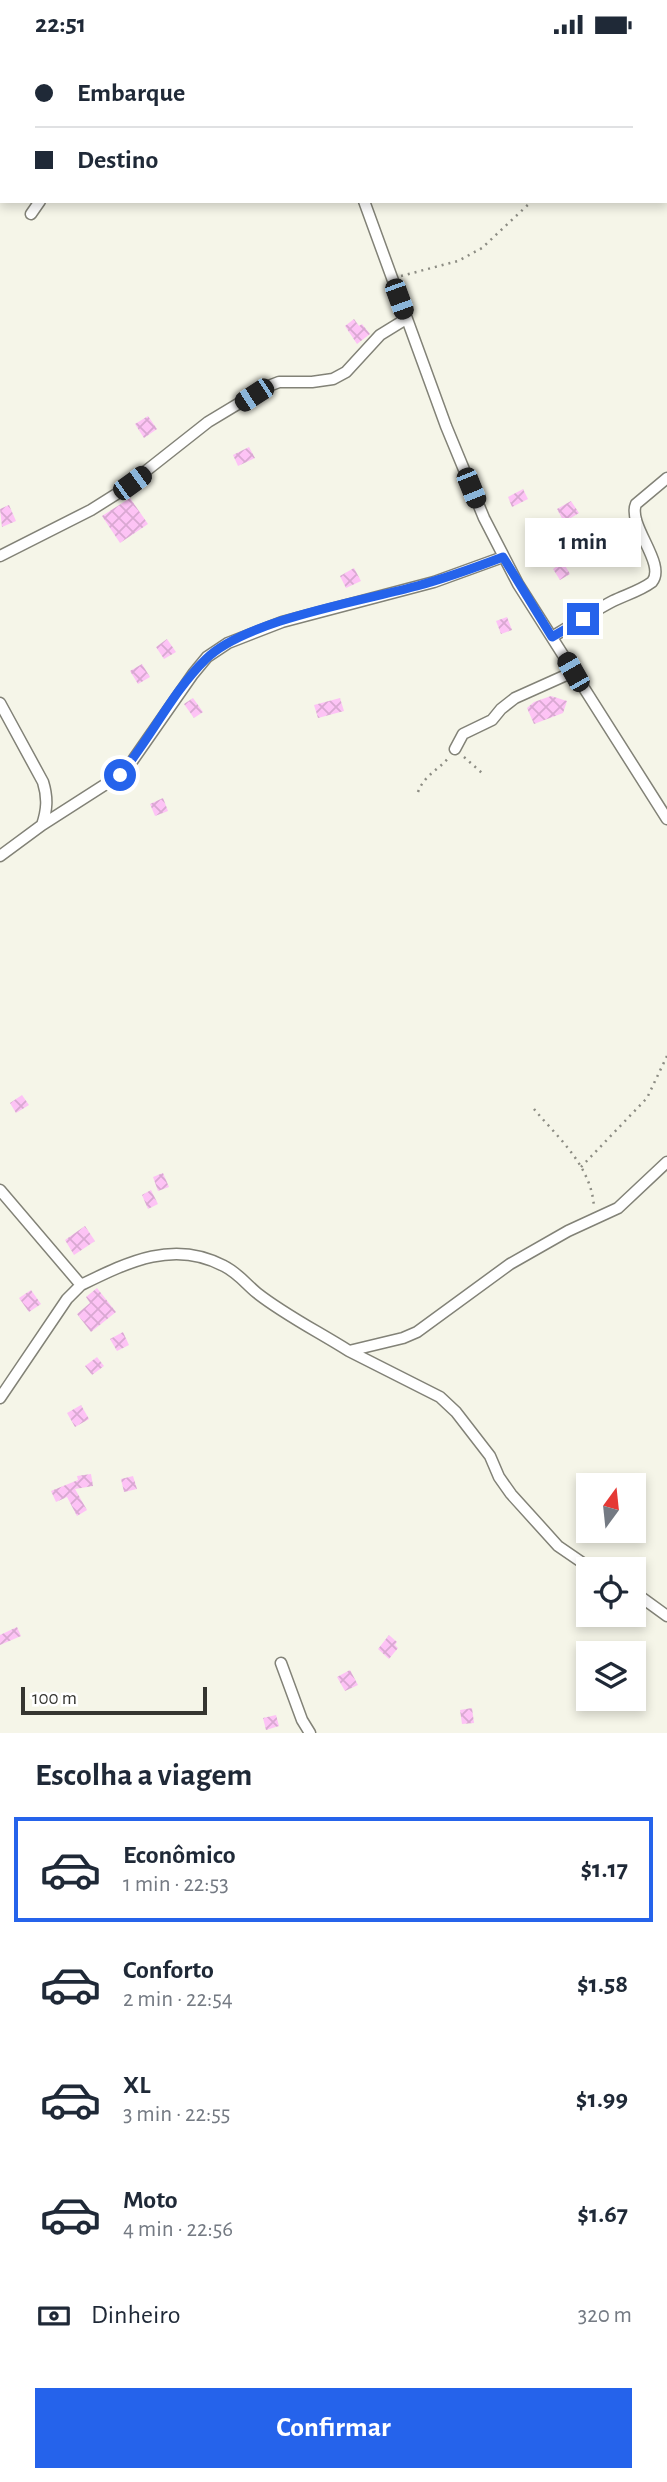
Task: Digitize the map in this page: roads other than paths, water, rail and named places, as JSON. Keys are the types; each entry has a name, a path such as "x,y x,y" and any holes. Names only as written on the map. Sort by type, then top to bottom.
{"street":[{"path":"31,214 39,203"},
{"path":"365,203 446,426 503,557 667,819"},
{"path":"0,555 109,499 208,422 266,387 279,382 332,379 346,372 380,335 406,319"},
{"path":"552,637 613,601 653,582 658,576 655,555 634,508 667,478"},
{"path":"0,856 42,825 120,775 193,674 207,657 228,643 282,622 444,579 503,557"},
{"path":"455,749 463,734 492,720 515,698 573,672"},
{"path":"0,703 36,767 47,795 46,814 42,825"},
{"path":"349,1351 417,1332 510,1264 594,1218 618,1208 667,1161"},
{"path":"0,1190 81,1285"},
{"path":"0,1398 67,1299 81,1285 150,1257 172,1253 192,1254 224,1265 257,1293 349,1351 440,1397 456,1412 490,1456 499,1477 511,1494 558,1546 576,1558"},
{"path":"646,1601 667,1616"},
{"path":"281,1663 302,1720 310,1733"}]}
